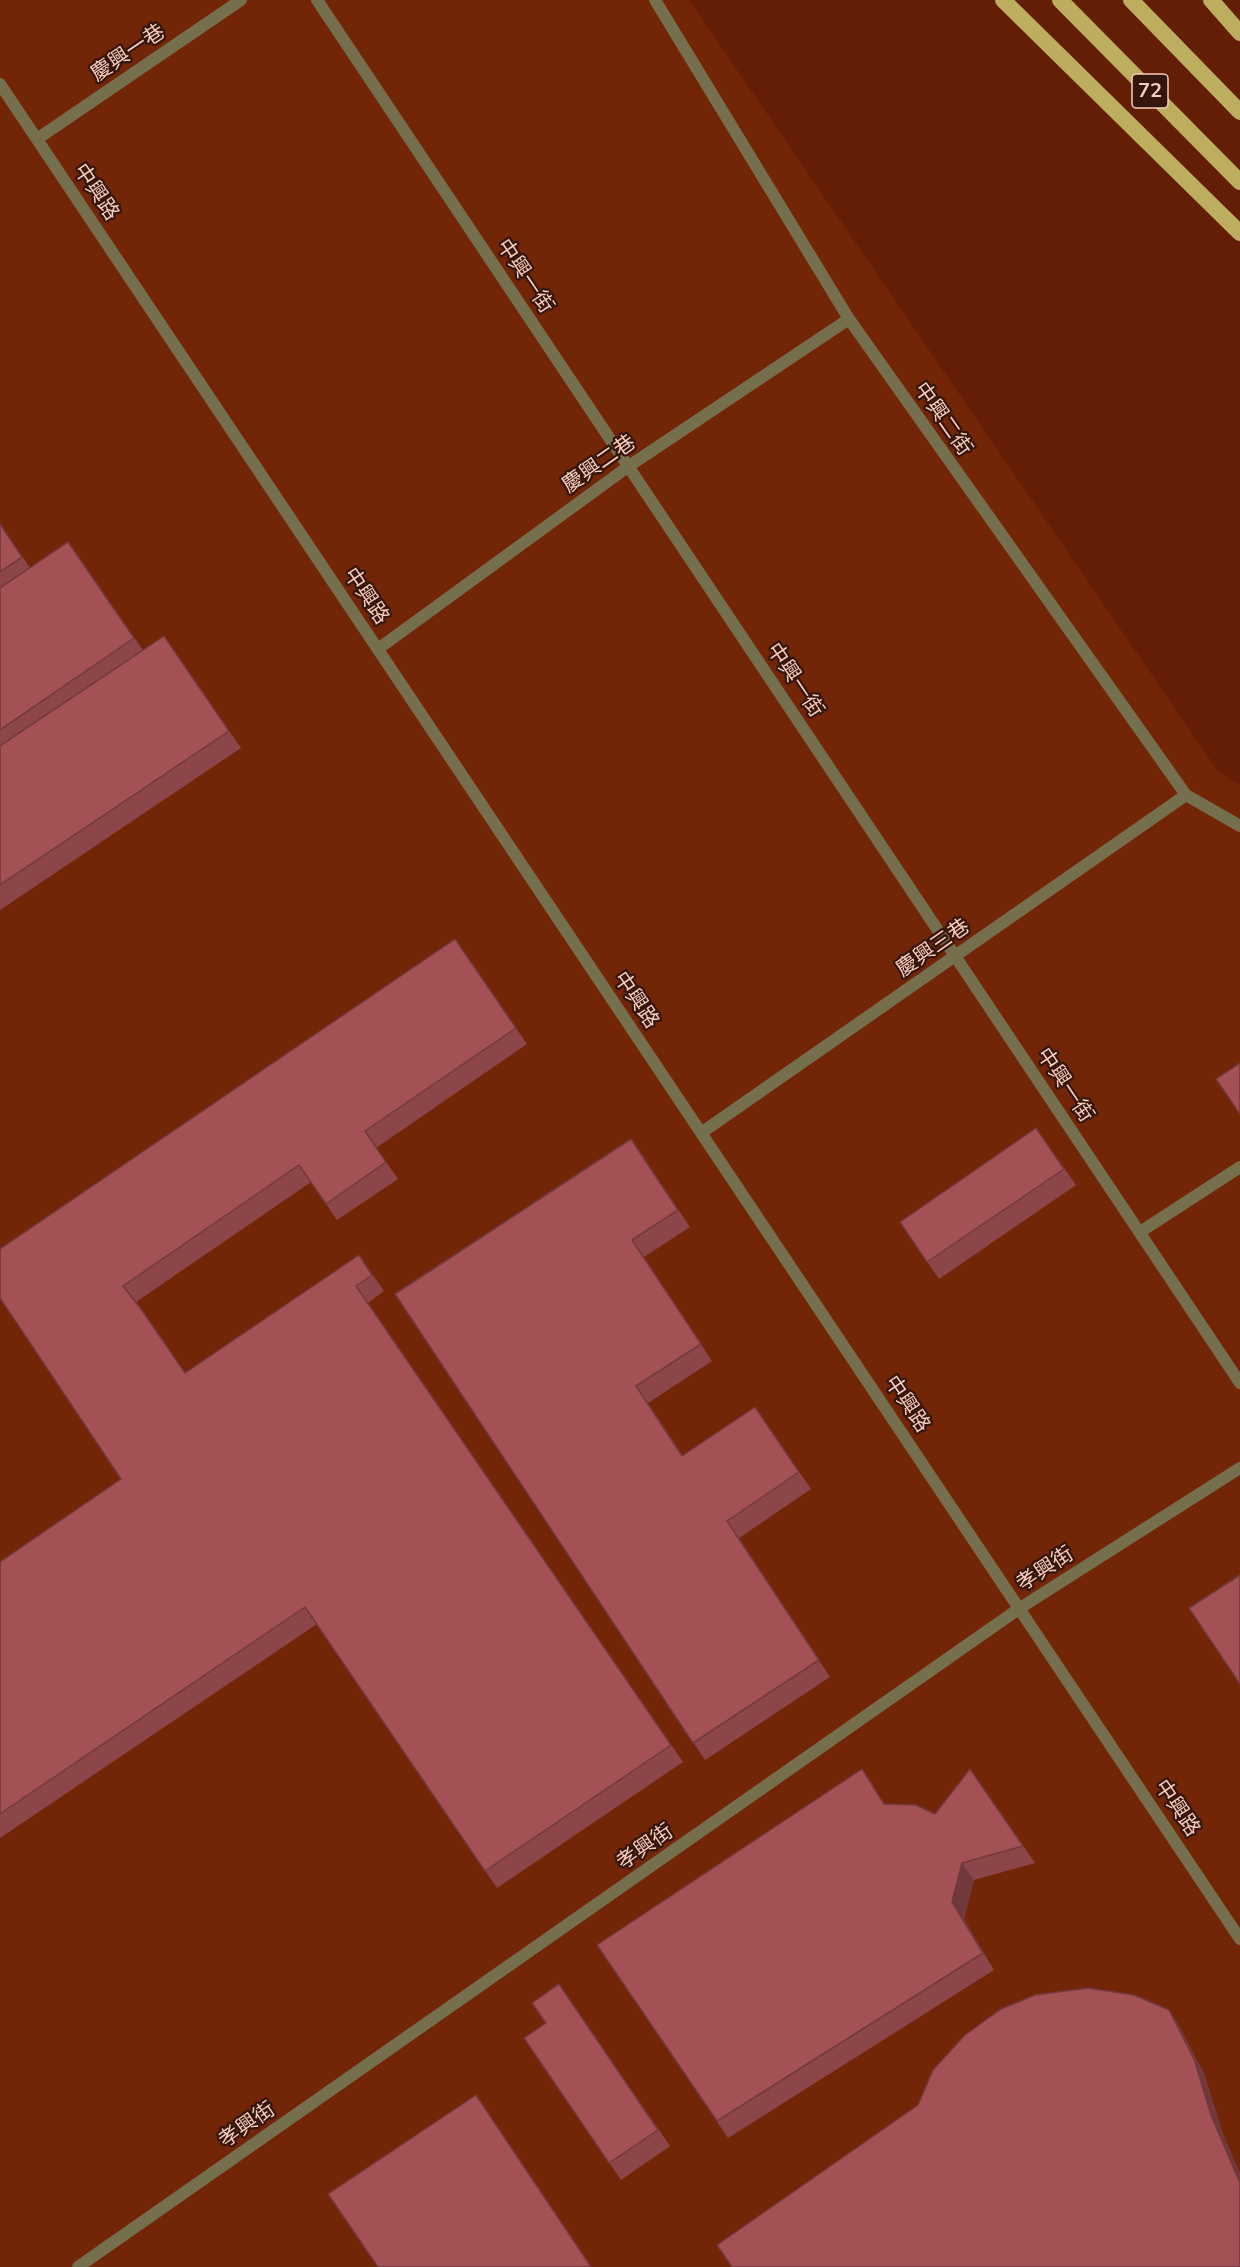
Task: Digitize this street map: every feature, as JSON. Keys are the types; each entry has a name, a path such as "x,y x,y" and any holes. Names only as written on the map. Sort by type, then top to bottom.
{"highway":[{"path":"1003,0 1240,232"},
{"name":"72","path":"1060,0 1240,182"},
{"name":"72","path":"1131,0 1240,112"},
{"path":"1211,0 1240,33"}],"street":[{"name":"慶興一巷","path":"37,139 241,0"},
{"name":"中興一街","path":"317,0 1240,1383"},
{"name":"中興二街","path":"654,0 849,319 1186,795 1240,826"},
{"name":"中興路","path":"0,84 1240,1939"},
{"name":"慶興二巷","path":"378,649 629,466 849,319"},
{"name":"慶興三巷","path":"701,1132 1186,795"},
{"path":"1140,1232 1240,1167"},
{"name":"孝興街","path":"78,2267 1020,1608 1240,1468"}],"shaded area":[{"path":"0,0 689,0 1217,770 1240,786 1240,2267 0,2267"}],"building":[{"path":"0,524 22,557 0,572"},
{"path":"68,542 134,638 0,730 0,588"},
{"path":"164,636 229,731 0,885 0,746"},
{"path":"455,939 516,1028 365,1131 386,1162 326,1204 299,1165 123,1286 185,1373 359,1255 372,1275 356,1286 671,1745 485,1871 305,1607 0,1814 0,1562 121,1479 0,1298 0,1249"},
{"path":"1240,1063 1240,1114 1216,1079"},
{"path":"1036,1128 1064,1169 927,1262 900,1222"},
{"path":"631,1139 678,1210 632,1240 701,1344 636,1386 682,1456 755,1407 799,1472 727,1521 819,1660 693,1743 395,1294"},
{"path":"1240,1575 1240,1684 1189,1608"},
{"path":"862,1769 884,1804 916,1805 935,1814 970,1769 1023,1846 962,1863 952,1902 983,1953 717,2121 597,1945"},
{"path":"559,1984 658,2130 609,2163 524,2038 546,2023 532,2003"},
{"path":"1088,1988 1134,1995 1169,2010 1194,2059 1211,2115 1240,2183 1240,2267 732,2267 717,2245 918,2105 933,2070 965,2035 1001,2009 1035,1995"},
{"path":"476,2095 591,2267 378,2267 328,2194"}]}
